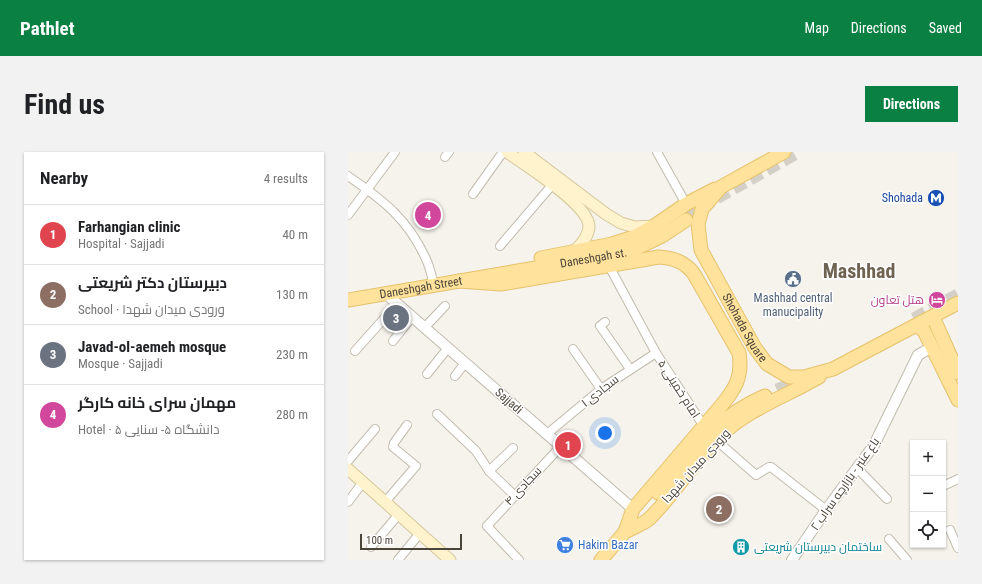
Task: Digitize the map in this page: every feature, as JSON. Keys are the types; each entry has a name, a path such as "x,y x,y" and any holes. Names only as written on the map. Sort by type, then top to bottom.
{"main road":[{"path":"507,152 580,207 588,220 589,227 583,241 573,253"},
{"name":"Shohada Square","path":"784,152 721,186 702,209 698,224 701,250 755,348 767,364 789,377 804,377 833,369 958,303"},
{"path":"528,153 606,214 626,225 635,227 654,226"},
{"path":"459,281 498,265 573,253 634,237 654,226 686,204 721,186"},
{"name":"Daneshgah st.","path":"494,275 629,252 662,236 686,220"},
{"path":"459,281 501,284 635,260 666,257 688,266 739,353 741,366 738,380 732,392 703,425 637,511 625,532 601,560"},
{"name":"Daneshgah Street","path":"348,300 494,275"},
{"path":"933,317 958,373"},
{"path":"917,326 924,331 958,400"},
{"name":"ورودی میدان شهدا","path":"625,532 648,519 716,440 753,410 787,396 833,369"},
{"path":"637,511 710,431 730,414 748,402 777,390"},
{"path":"348,469 420,533 446,559"}],"street":[{"path":"348,215 394,152"},
{"path":"473,194 503,152"},
{"path":"657,152 686,204"},
{"path":"348,176 392,208 411,232 427,260 434,286"},
{"path":"500,246 552,185"},
{"name":"امام خمینی ۵","path":"608,266 656,353 703,425"},
{"name":"Sajjadi","path":"386,294 637,511"},
{"path":"356,351 397,304"},
{"path":"424,328 445,306"},
{"path":"393,341 412,318"},
{"path":"605,322 600,326 630,369"},
{"name":"باغ عنبر - بازارچه سراب ۲","path":"792,560 826,510 874,445 918,355 932,347"},
{"path":"427,374 448,348"},
{"path":"573,349 601,389"},
{"name":"سجادی ۱","path":"547,434 601,389 656,353"},
{"path":"454,376 465,363"},
{"path":"437,414 476,451 489,470 514,495"},
{"path":"385,502 416,466 393,447 394,443 407,425"},
{"path":"348,461 375,429"},
{"path":"716,440 756,475 771,467 826,510"},
{"name":"سجادی ۴","path":"519,560 487,526 514,495 561,446"},
{"path":"489,470 513,448"},
{"path":"857,468 887,499"},
{"path":"946,485 958,479"},
{"path":"348,502 362,482"},
{"path":"371,547 398,514"},
{"path":"950,530 958,548"},
{"path":"398,560 420,533"},
{"path":"889,539 907,560"}],"tunnel":[{"path":"686,220 711,201 798,152"},
{"path":"914,319 958,295"},
{"path":"777,390 809,377"}],"place":[{"name":"Shohada","path":"936,198"},
{"name":"مهمان سرای خانه کارگر","path":"428,215"},
{"name":"Mashhad central manucipality","path":"793,279"},
{"name":"هتل تعاون","path":"937,300"},
{"name":"Javad-ol-aemeh mosque","path":"396,318"},
{"name":"Farhangian clinic","path":"568,445"},
{"name":"دبیرستان دکتر شریعتی","path":"719,509"},
{"name":"Hakim Bazar","path":"565,545"},
{"name":"ساختمان دبیرستان شریعتی","path":"741,547"}],"district":[{"name":"Mashhad","path":"859,271"}]}
